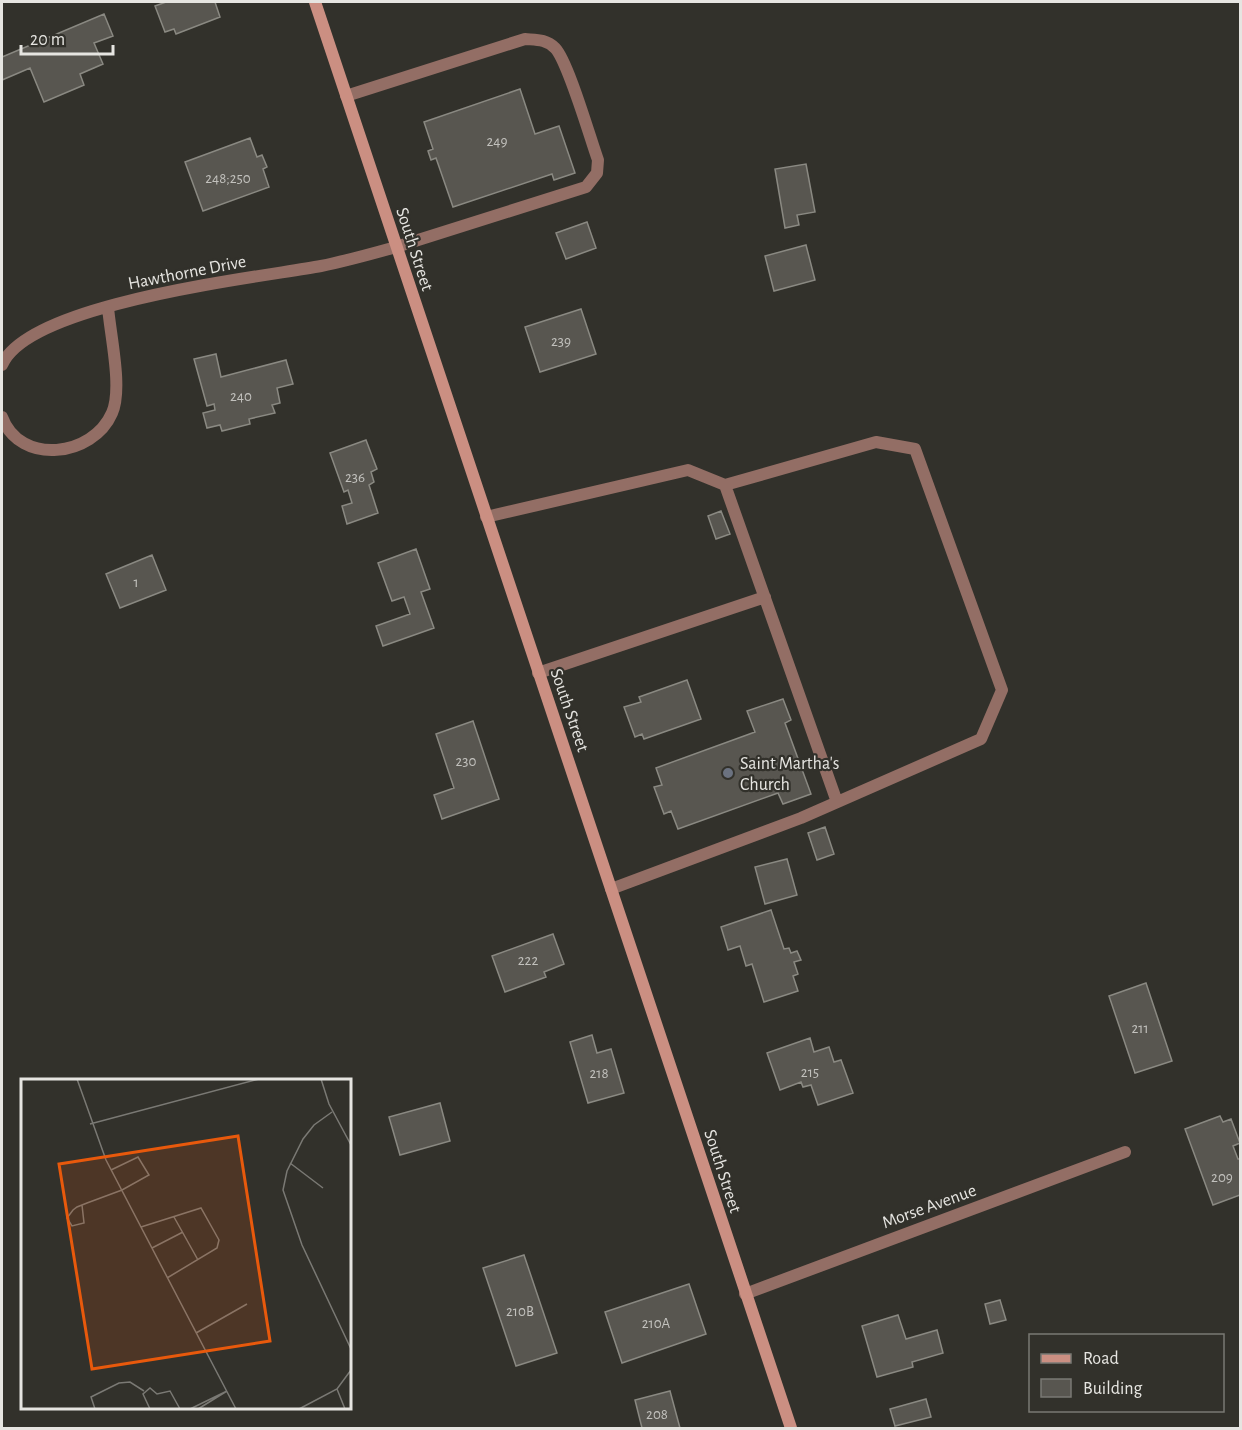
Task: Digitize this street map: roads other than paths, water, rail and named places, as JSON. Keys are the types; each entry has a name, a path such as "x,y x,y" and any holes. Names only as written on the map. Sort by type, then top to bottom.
{"main road":[{"name":"South Street","path":"315,2 791,1428"}],"street":[{"name":"Hawthorne Drive","path":"2,365 5,357 18,343 41,329 108,307 222,282 323,266 396,247 586,187 597,173 598,160 563,64 555,48 543,40 525,39 346,96"},
{"path":"2,417 18,438 40,449 60,451 78,447 104,429 113,412 116,393 108,307"},
{"path":"486,517 688,470 725,485 876,442 915,450 1002,690 981,739 837,802 611,890"},
{"path":"725,485 837,802"},
{"path":"538,673 765,597"},
{"name":"Morse Avenue","path":"745,1294 1125,1152"}],"place":[{"name":"Saint Martha's Church","path":"728,773"}]}
